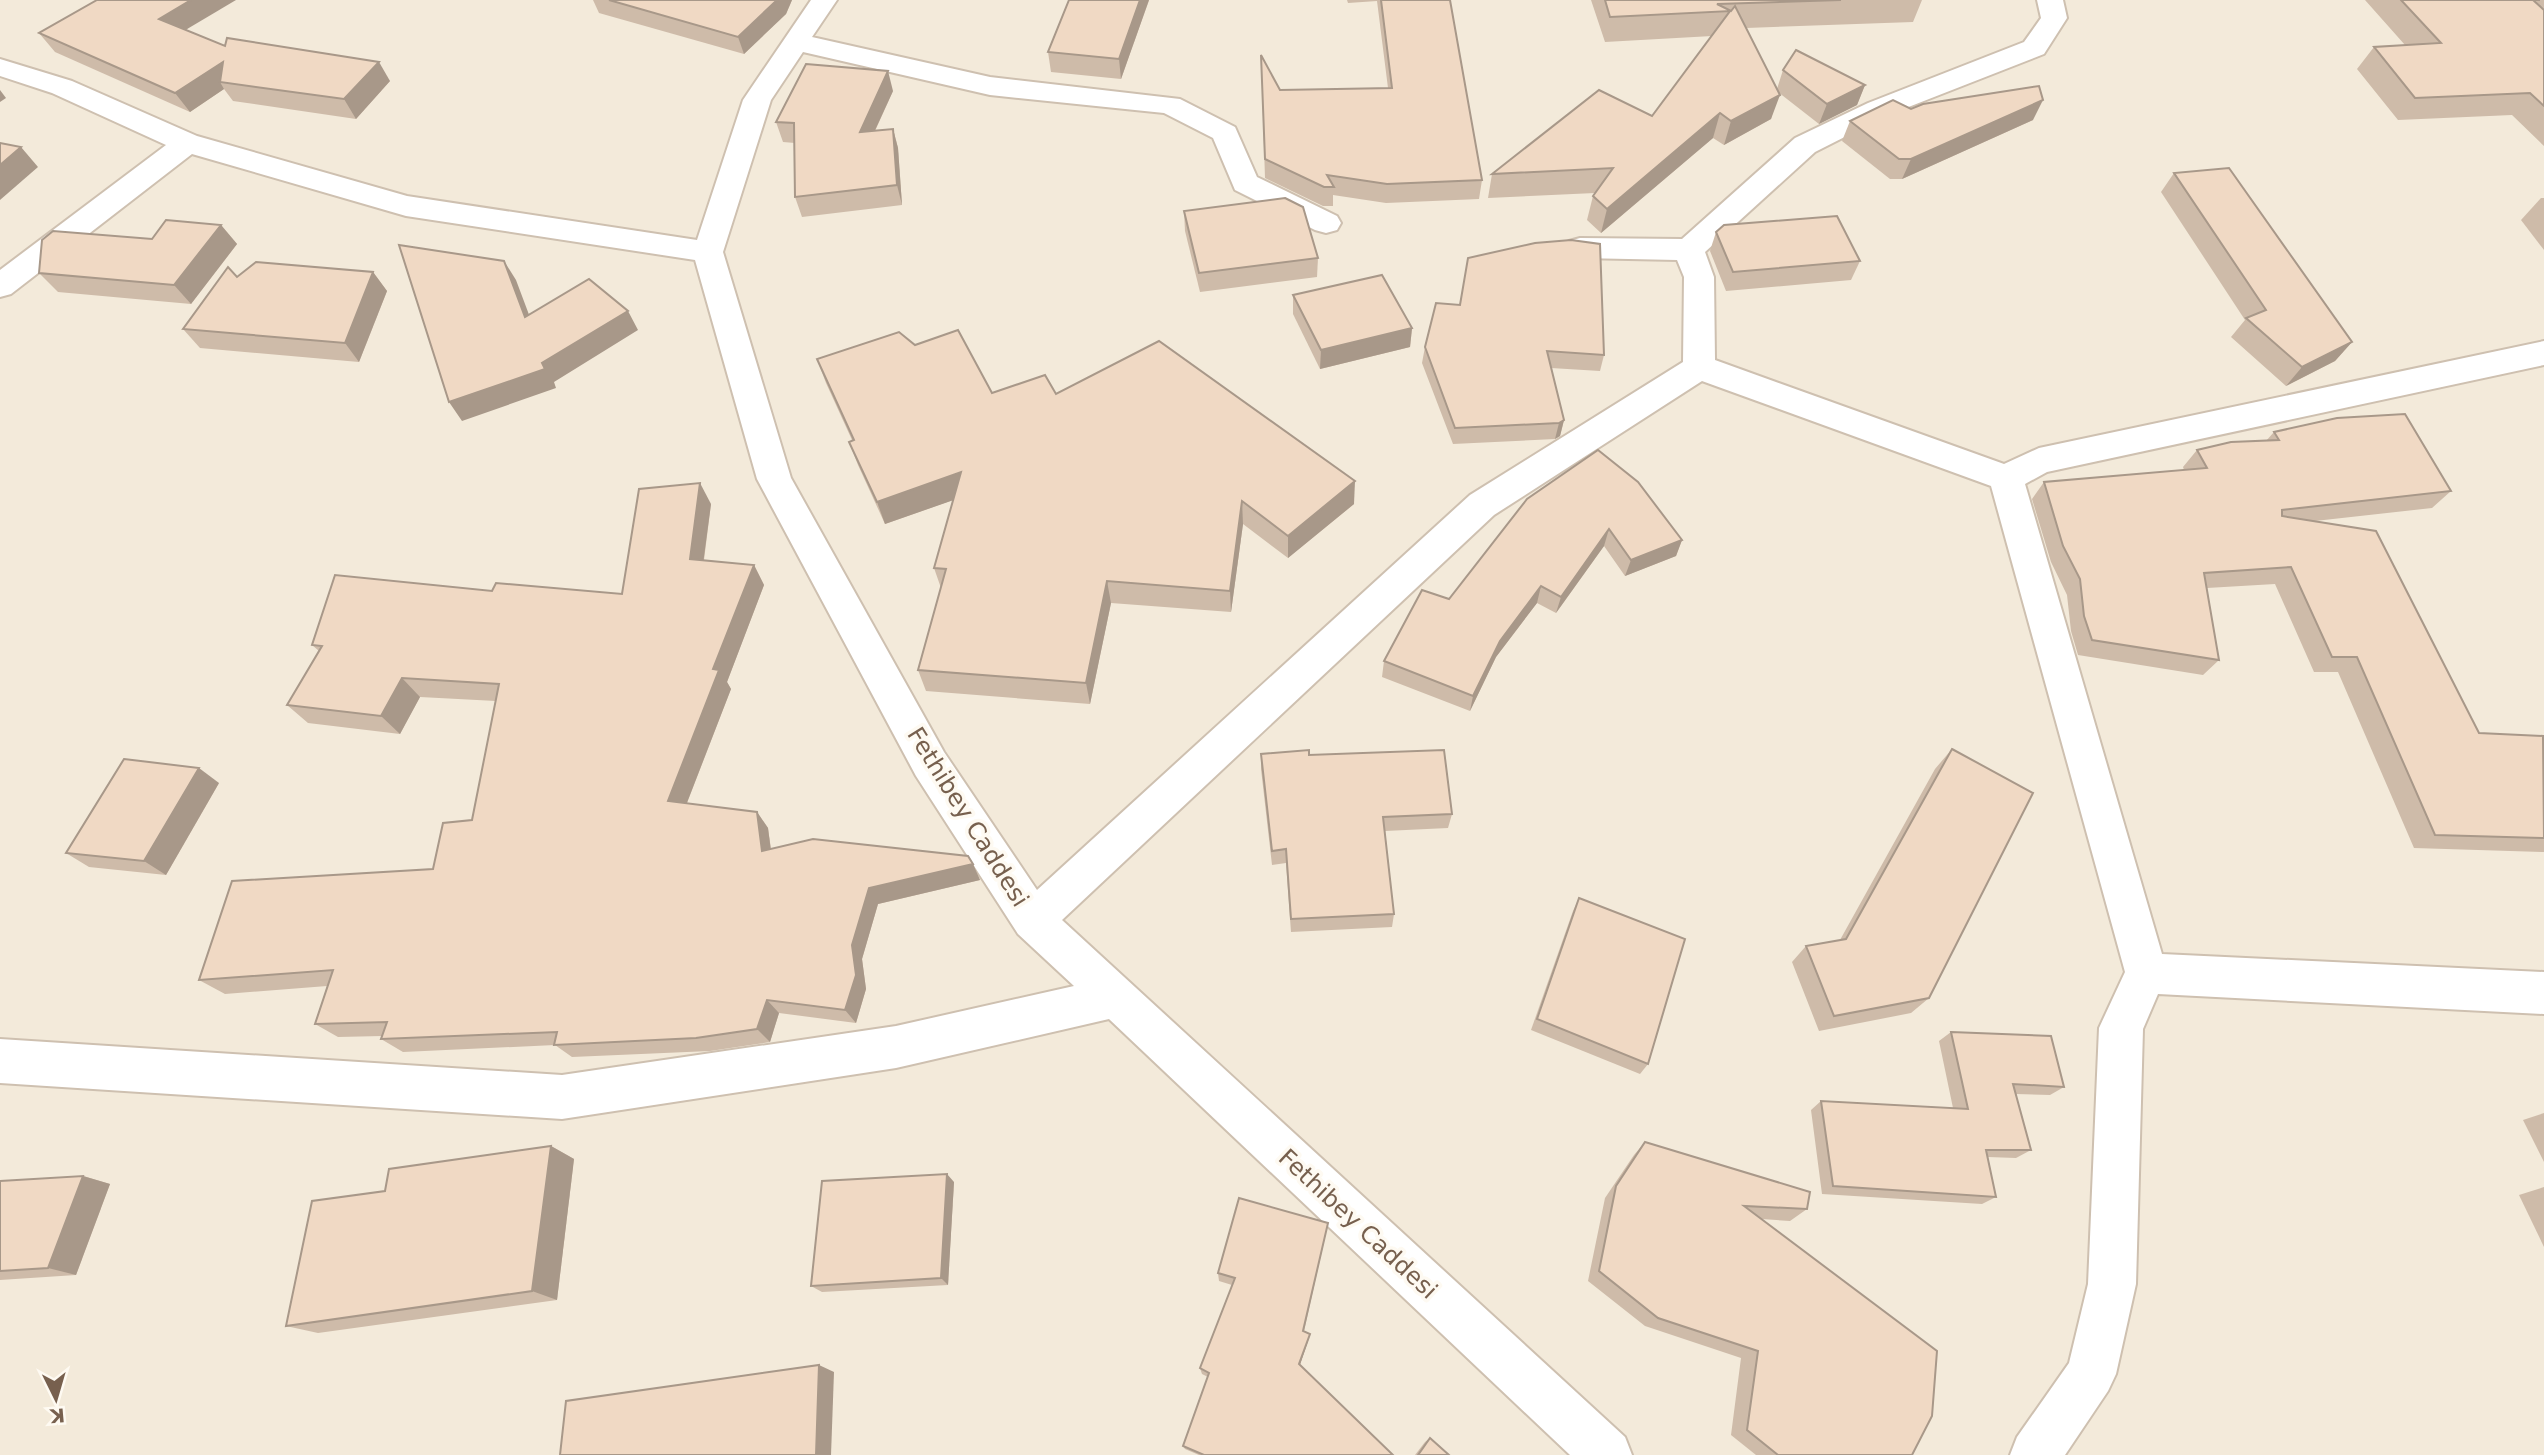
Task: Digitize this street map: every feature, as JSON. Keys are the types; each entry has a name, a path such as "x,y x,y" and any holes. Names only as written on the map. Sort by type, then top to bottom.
{"street":[{"path":"0,67 62,87 187,143 406,206 708,252 757,100 824,0"},
{"path":"1580,248 1689,250 1805,145 1878,109 2034,48 2054,18 2050,0"},
{"path":"797,42 990,86 1170,106 1225,133 1245,183 1326,223"},
{"path":"0,286 187,143"},
{"path":"1689,250 1699,277 1699,367"},
{"name":"Fethibey Caddesi","path":"708,252 774,479 930,764 1033,920 1607,1455"},
{"path":"1699,367 2006,478 2039,461 2544,353"},
{"path":"1033,920 1482,505 1699,367"},
{"path":"2006,478 2146,973 2121,1028 2112,1284 2091,1374 2035,1455"},
{"path":"2146,973 2544,993"},
{"path":"0,1061 562,1097 896,1047 1117,997"}],"shaded area":[{"path":"0,0 2544,0 2544,1455 0,1455"}],"building":[{"path":"97,0 191,0 159,19 225,46 227,38 379,62 344,99 220,82 223,62 175,93 39,33"},
{"path":"609,0 777,0 738,37"},
{"path":"1069,0 1140,0 1119,59 1048,52"},
{"path":"1381,0 1450,0 1482,180 1387,184 1327,175 1334,187 1324,187 1265,159 1261,55 1280,90 1392,88"},
{"path":"1605,0 1841,0 1717,4 1731,11 1735,6 1780,95 1731,121 1720,113 1607,209 1593,196 1613,168 1492,174 1599,90 1652,116 1730,11 1610,17"},
{"path":"2401,0 2533,0 2544,10 2544,106 2530,93 2415,98 2374,47 2441,43"},
{"path":"1796,50 1865,85 1827,104 1783,70"},
{"path":"806,64 888,71 860,132 893,129 897,185 795,197 794,123 776,122"},
{"path":"2039,86 2043,100 1911,159 1899,159 1850,121 1893,100 1911,109 1923,104"},
{"path":"0,143 21,147 0,165"},
{"path":"2229,168 2352,342 2302,367 2246,318 2266,310 2174,173"},
{"path":"1285,198 1303,207 1318,258 1199,273 1184,211"},
{"path":"1837,216 1860,261 1733,272 1716,232 1724,225"},
{"path":"166,220 221,225 174,285 39,273 42,240 53,231 152,239"},
{"path":"1571,240 1600,244 1604,355 1547,351 1564,420 1559,423 1455,428 1425,347 1436,303 1460,305 1468,258 1535,243"},
{"path":"399,245 504,261 525,317 589,279 628,311 542,363 545,369 449,402"},
{"path":"256,262 373,272 345,343 183,329 228,267 237,277"},
{"path":"1382,275 1412,328 1321,350 1293,295"},
{"path":"958,330 992,393 1045,375 1056,394 1159,341 1355,481 1288,536 1242,501 1230,591 1107,581 1086,683 918,670 946,569 934,568 961,472 877,502 849,442 854,440 817,359 899,332 915,345"},
{"path":"2405,414 2451,491 2282,510 2282,516 2376,531 2479,733 2543,736 2544,838 2435,835 2357,657 2332,657 2291,567 2204,573 2219,660 2092,640 2084,616 2080,579 2063,546 2044,482 2207,468 2197,450 2231,442 2279,440 2274,432 2337,418"},
{"path":"1598,450 1638,482 1682,540 1631,560 1609,529 1561,597 1541,586 1500,641 1473,696 1384,661 1422,590 1449,599 1527,499"},
{"path":"700,483 690,559 754,565 713,669 719,670 668,801 757,812 762,851 813,839 968,856 973,864 869,888 852,945 856,975 845,1010 767,1000 757,1029 696,1038 554,1045 557,1032 381,1039 387,1022 315,1024 333,970 199,980 232,881 433,869 443,823 472,820 499,684 402,678 381,716 287,705 322,646 312,645 335,575 492,591 496,583 622,594 639,489"},
{"path":"1952,749 2033,793 1929,998 1834,1016 1806,946 1846,939"},
{"path":"1309,750 1309,755 1444,750 1452,814 1383,817 1394,914 1291,919 1286,849 1272,851 1261,754"},
{"path":"124,759 199,768 144,861 66,853"},
{"path":"1579,898 1685,939 1648,1064 1537,1019"},
{"path":"1951,1032 2051,1036 2064,1087 2013,1084 2031,1150 1986,1150 1996,1197 1833,1186 1821,1101 1968,1109"},
{"path":"1645,1142 1810,1192 1807,1209 1744,1206 1937,1351 1932,1416 1912,1455 1778,1455 1747,1430 1758,1351 1658,1318 1599,1271 1616,1186"},
{"path":"551,1146 532,1291 286,1326 312,1201 385,1191 389,1169"},
{"path":"947,1174 941,1278 811,1286 822,1181"},
{"path":"83,1176 48,1268 0,1271 0,1181"},
{"path":"1239,1198 1328,1223 1303,1331 1310,1334 1299,1364 1393,1455 1204,1455 1183,1446 1209,1373 1200,1368 1235,1278 1218,1273"},
{"path":"819,1365 816,1455 560,1455 566,1401"},
{"path":"1430,1438 1449,1455 1418,1455"}]}
